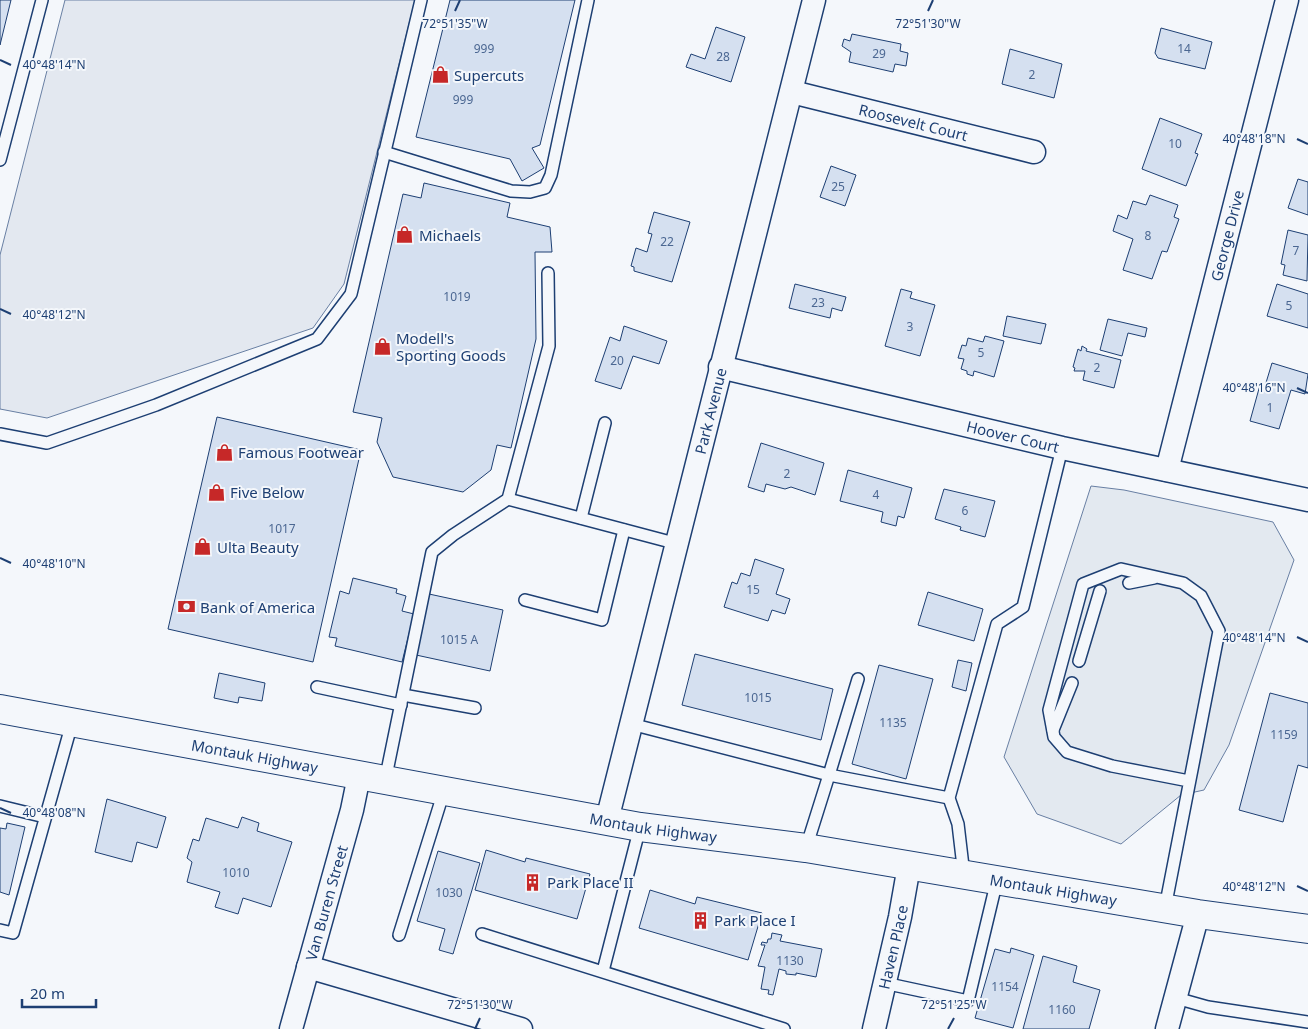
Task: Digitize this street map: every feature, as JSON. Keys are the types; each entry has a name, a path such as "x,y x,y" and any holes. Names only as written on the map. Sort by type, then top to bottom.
{"main road":[{"name":"Montauk Highway","path":"0,709 640,827 806,848 1198,914 1308,929"}],"street":[{"name":"Park Avenue","path":"606,820 678,544 720,367 792,92 814,0"},
{"name":"George Drive","path":"1167,470 1287,0"},
{"name":"Roosevelt Court","path":"792,92 1034,152"},
{"name":"Hoover Court","path":"720,367 1062,448 1308,500"},
{"name":"Van Buren Street","path":"290,1029 352,810 372,778"},
{"name":"Haven Place","path":"874,1029 900,917 909,866"},
{"path":"1167,1029 1198,914"},
{"path":"308,968 521,1029"}],"lane":[{"path":"0,160 42,0"},
{"path":"0,434 47,443 156,405 318,339 351,294 421,0"},
{"path":"384,152 511,191 530,192 545,188 550,175 588,0"},
{"path":"372,778 402,700 432,552 452,535 508,499 549,346 548,273"},
{"path":"582,518 605,423"},
{"path":"964,875 958,824 949,798 997,624 1024,608 1062,448"},
{"path":"508,499 678,544"},
{"path":"525,600 602,620 624,530"},
{"path":"1166,908 1219,631 1201,596 1183,584 1121,569 1082,584 1049,710 1054,737 1067,752 1112,766 1190,780"},
{"path":"1129,583 1158,578"},
{"path":"1079,661 1100,591"},
{"path":"806,848 858,679"},
{"path":"1053,730 1072,683"},
{"path":"317,687 402,700 475,708"},
{"path":"0,930 13,933 72,723"},
{"path":"631,724 829,775 949,798"},
{"path":"399,935 444,791"},
{"path":"0,806 45,817"},
{"path":"603,971 640,827"},
{"path":"884,983 968,1001 997,880"},
{"path":"482,934 784,1029"},
{"path":"1176,998 1208,1007 1308,1022"}],"shaded area":[{"path":"65,0 415,0 344,284 313,328 47,418 0,409 0,255"},
{"path":"1091,486 1124,490 1273,522 1294,560 1229,745 1204,790 1181,795 1121,844 1037,814 1004,757"}],"building":[{"path":"0,0 11,0 0,45"},
{"path":"450,0 575,0 540,145 532,148 544,168 522,181 510,159 416,137"},
{"path":"716,27 745,37 731,82 686,67 691,54 705,59"},
{"path":"1161,28 1212,42 1205,69 1158,58 1155,53"},
{"path":"852,34 901,44 900,51 908,53 906,66 895,64 893,72 849,62 851,52 842,46 844,39 850,41"},
{"path":"1010,49 1062,64 1054,98 1002,84"},
{"path":"1160,118 1202,134 1195,153 1198,154 1186,186 1142,169"},
{"path":"831,166 856,175 845,206 820,197"},
{"path":"1298,179 1308,182 1308,215 1288,208"},
{"path":"424,183 510,203 507,217 550,227 552,252 535,252 536,339 511,448 497,445 491,470 463,492 393,477 377,442 382,418 353,412 403,194 421,198"},
{"path":"1150,195 1178,205 1174,217 1179,219 1167,252 1162,251 1152,279 1123,270 1133,239 1113,231 1118,215 1127,219 1133,201 1146,205"},
{"path":"654,212 690,222 672,282 634,271 634,267 631,266 636,248 647,252 652,234 648,233"},
{"path":"1288,230 1308,235 1307,281 1283,275 1285,265 1281,264"},
{"path":"795,284 846,297 842,311 832,308 830,318 789,308"},
{"path":"1277,284 1308,294 1308,328 1267,316"},
{"path":"901,289 912,292 910,298 935,305 920,356 885,346"},
{"path":"1007,316 1046,324 1041,344 1003,336"},
{"path":"1108,319 1147,328 1145,337 1128,333 1122,356 1100,350"},
{"path":"624,326 667,341 659,364 633,356 621,389 595,381 610,337 620,341"},
{"path":"985,336 1004,341 994,377 974,371 973,376 967,374 967,371 961,369 964,359 958,358 962,345 966,346 968,338 983,342"},
{"path":"1082,346 1087,349 1086,351 1121,360 1114,388 1083,380 1085,371 1074,371 1075,368 1073,367 1078,349 1081,351"},
{"path":"1272,363 1308,374 1305,394 1291,390 1279,429 1250,421 1260,385 1265,386"},
{"path":"217,417 361,450 313,662 168,629"},
{"path":"761,443 824,463 815,495 791,487 785,489 766,484 764,492 748,487"},
{"path":"848,470 912,488 904,518 898,516 896,526 881,522 883,512 840,501"},
{"path":"944,489 995,501 985,537 960,530 961,527 935,519"},
{"path":"755,559 784,569 776,594 790,599 785,614 772,610 768,621 724,607 732,582 737,584 741,573 750,576"},
{"path":"353,578 397,589 396,593 406,596 402,611 414,614 402,662 335,646 337,638 329,637 340,591 349,594"},
{"path":"928,592 983,609 974,641 918,625"},
{"path":"429,594 503,610 490,671 416,655"},
{"path":"695,654 833,689 821,740 682,705"},
{"path":"958,660 972,663 966,691 952,687"},
{"path":"879,665 933,679 906,779 852,764"},
{"path":"219,673 265,683 262,701 239,697 238,703 214,698"},
{"path":"1270,693 1308,703 1308,768 1298,765 1283,822 1239,810"},
{"path":"107,799 166,817 157,848 137,842 132,862 95,852"},
{"path":"242,817 259,823 257,831 292,842 271,907 243,898 238,914 215,907 220,892 187,882 192,862 187,858 193,839 199,841 206,818 238,828"},
{"path":"7,823 25,827 9,895 0,892 0,828 6,829"},
{"name":"Park Place II","path":"486,850 525,862 526,858 590,874 577,919 475,890"},
{"path":"438,851 480,863 453,954 439,950 445,929 417,921"},
{"name":"Park Place I","path":"650,890 695,904 697,897 762,913 748,960 639,928"},
{"path":"772,933 782,935 780,941 822,949 816,977 796,973 796,975 786,974 786,971 779,969 773,995 768,994 769,990 761,989 765,967 758,966 765,945 761,945 762,942 767,943 768,939 771,939"},
{"path":"1011,948 1034,955 1013,1028 975,1018 995,949 1010,953"},
{"path":"1043,956 1077,966 1073,982 1100,990 1089,1029 1023,1029"}],"place":[{"name":"Supercuts","path":"440,75"},
{"name":"Michaels","path":"405,235"},
{"name":"Modell's Sporting Goods","path":"382,347"},
{"name":"Famous Footwear","path":"224,452"},
{"name":"Five Below","path":"216,492"},
{"name":"Ulta Beauty","path":"203,547"},
{"name":"Bank of America","path":"186,607"},
{"name":"Park Place II","path":"533,882"},
{"name":"Park Place I","path":"700,920"}]}
